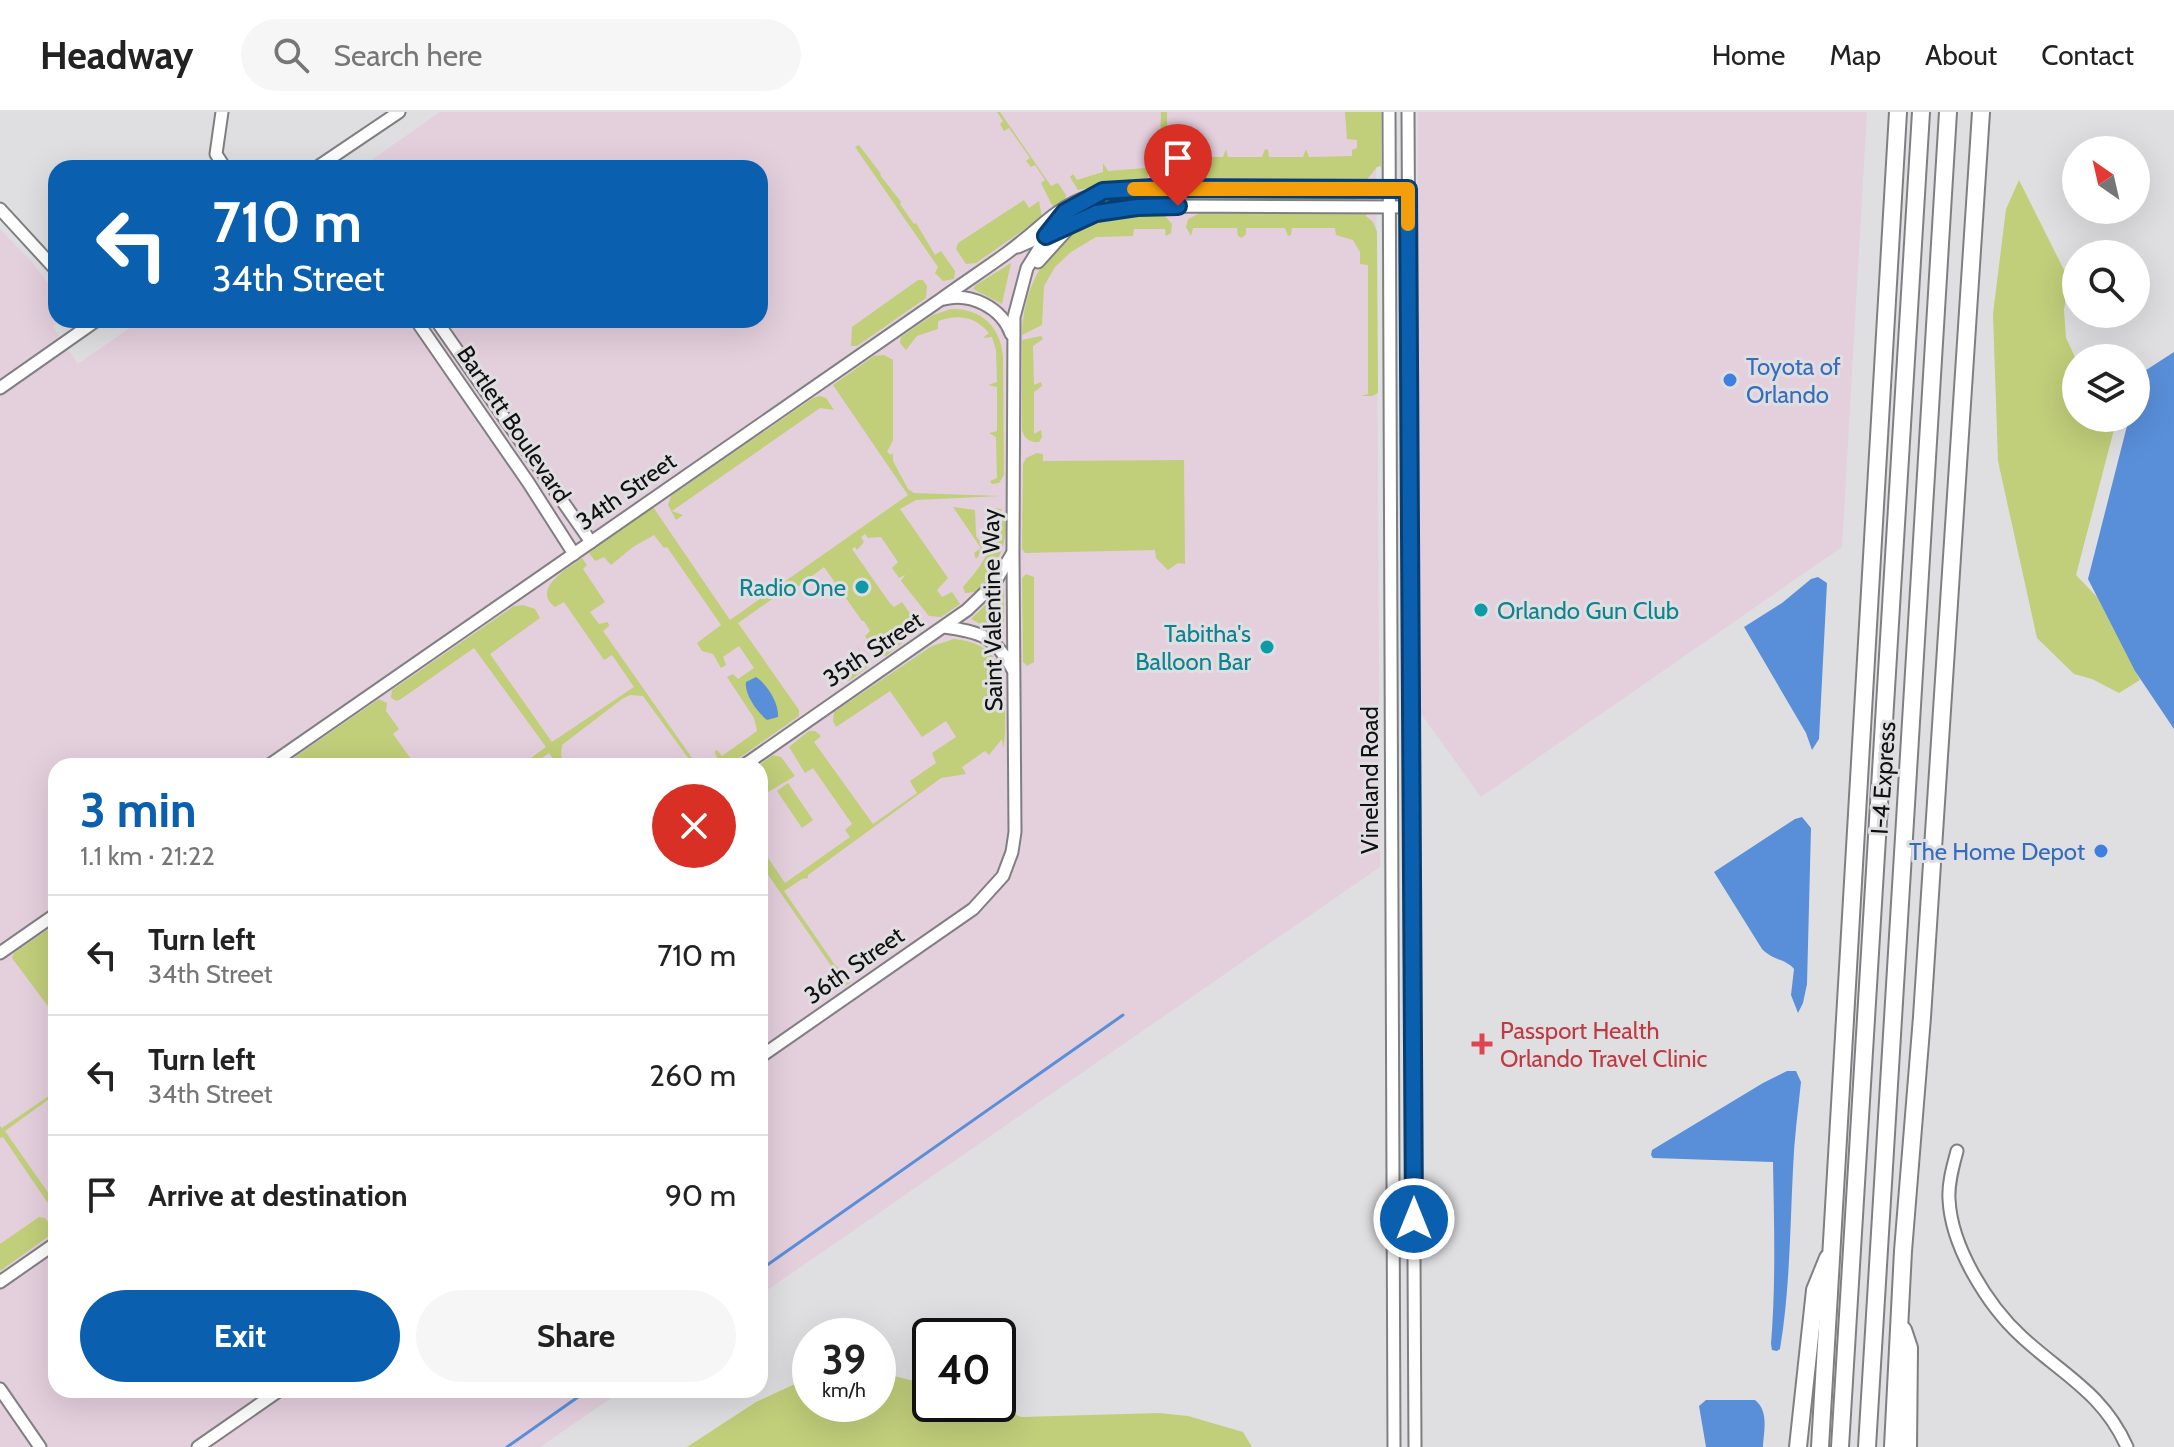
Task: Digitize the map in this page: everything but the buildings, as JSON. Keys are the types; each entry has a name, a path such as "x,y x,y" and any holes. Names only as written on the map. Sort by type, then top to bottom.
{"highway":[{"path":"1820,1447 1898,112"},
{"name":"I-4 Express","path":"1840,1447 1921,112"},
{"name":"I-4 Express","path":"1867,1447 1948,112"},
{"path":"1893,1447 1981,112"},
{"path":"1798,1447 1815,1290 1833,1246"},
{"path":"1900,1318 1909,1348 1908,1447"}],"street":[{"path":"220,160 216,154 222,112"},
{"path":"336,160 399,112"},
{"name":"Vineland Road","path":"1389,112 1394,1447"},
{"name":"Vineland Road","path":"1408,112 1415,1447"},
{"name":"34th Street","path":"280,758 1010,251 1060,208 1077,199 1103,191 1153,188 1408,189"},
{"name":"34th Street","path":"1027,268 1065,212 1103,191"},
{"name":"34th Street","path":"1010,251 1096,213 1137,207 1408,207"},
{"path":"0,209 48,261"},
{"name":"Saint Valentine Way","path":"1018,298 1044,252 1073,225"},
{"name":"Saint Valentine Way","path":"973,909 1003,876 1014,842 1016,821 1012,338 1018,298 1027,268"},
{"path":"940,300 962,297 988,306 1007,324 1012,338"},
{"path":"0,388 84,328"},
{"name":"Bartlett Boulevard","path":"423,328 574,554"},
{"name":"Bartlett Boulevard","path":"430,328 463,375 474,374"},
{"name":"Bartlett Boulevard","path":"442,328 591,542"},
{"path":"1390,407 1409,406"},
{"path":"1390,523 1410,523"},
{"name":"35th Street","path":"755,758 982,598 1013,554"},
{"path":"944,627 970,631 994,642 1014,672"},
{"path":"1391,693 1411,691"},
{"name":"36th Street","path":"768,1051 973,909"},
{"path":"0,953 48,920"},
{"path":"1392,1059 1414,1060"},
{"path":"1957,1151 1949,1199 1956,1232 1984,1292 2023,1338 2104,1407 2127,1447"},
{"path":"0,1282 48,1249"},
{"path":"1393,1263 1415,1265"},
{"path":"0,1389 40,1447"},
{"path":"198,1447 268,1398"}],"shaded area":[{"path":"440,112 1376,112 1380,867 768,1289 768,758 48,758 48,1398 611,1398 540,1447 0,1447 0,229 48,283 48,328 54,328 78,364 130,328 768,328 768,160 371,160"},
{"path":"1418,112 1867,112 1842,547 1481,797 1419,711"}],"green space":[{"path":"997,112 1000,112 1051,186 1058,183 1066,195 1065,201 1056,207 1052,205 1041,183 1045,180 1035,165 1031,167 1026,161 1030,158 1009,128 1004,131 1000,124 1003,121"},
{"path":"1161,112 1167,112 1170,139 1173,139 1173,175 1172,180 1166,182 1159,178"},
{"path":"1345,112 1381,112 1381,166 1366,181 1191,183 1184,178 1184,154 1187,150 1189,157 1223,157 1226,149 1228,157 1262,157 1265,149 1269,157 1303,157 1306,149 1309,157 1352,156 1357,140 1347,139"},
{"path":"859,145 916,223 935,255 941,251 955,271 954,279 943,281 935,273 938,267 855,147"},
{"path":"1147,160 1148,176 1143,182 1078,190 1070,177 1073,174 1077,180 1103,172 1103,163 1108,171 1145,168"},
{"path":"2019,180 2062,266 2062,328 2065,328 2069,344 2062,344 2062,432 2113,432 2076,575 2097,597 2140,680 2119,693 2074,674 2037,638 1998,461 1993,314 2006,209"},
{"path":"1132,194 1169,198 1102,204 1060,222 1084,204"},
{"path":"1202,194 1358,194 1367,197 1354,200 1194,201 1187,198"},
{"path":"1024,200 1029,208 1039,201 1042,217 976,263 966,264 956,249 958,243"},
{"path":"1136,213 1163,214 1172,224 1171,233 1166,236 1165,229 1134,229 1133,236 1096,237 1071,252 1055,267 1044,286 1042,325 1022,335 1031,288 1054,250 1070,235 1089,224"},
{"path":"1200,213 1367,213 1377,232 1378,393 1372,396 1361,396 1368,394 1368,265 1360,264 1360,252 1353,240 1336,235 1335,228 1292,228 1288,236 1285,228 1246,228 1242,238 1238,236 1237,228 1193,228 1191,236 1186,227 1188,219"},
{"path":"1011,263 1002,304 973,289 976,285"},
{"path":"918,280 923,280 927,286 926,298 857,346 851,346 852,327"},
{"path":"951,309 972,312 988,321 1001,346 1004,475 999,483 992,484 990,481 997,478 996,437 989,433 997,431 997,387 988,385 997,382 996,350 992,337 983,338 989,333 972,320 952,318 938,321 938,329 917,336 906,350 900,343 901,337 933,315"},
{"path":"1041,336 1043,339 1033,346 1034,385 1041,382 1042,386 1034,392 1034,434 1041,430 1042,437 1036,442 1028,439 1022,430 1022,340"},
{"path":"884,355 893,360 893,440 887,452 893,453 893,461 908,489 914,493 1000,496 916,500 900,509 948,578 937,590 942,597 952,592 960,604 941,617 929,616 901,581 905,575 899,578 892,568 898,562 881,537 868,538 865,534 861,537 864,542 857,550 855,547 852,549 889,602 894,607 902,602 916,622 914,633 886,656 878,655 865,636 870,631 864,621 824,567 788,594 785,590 738,623 799,710 799,716 739,758 717,758 715,751 722,756 757,731 754,718 727,677 733,674 738,679 754,668 739,646 723,657 726,665 721,668 713,654 702,651 697,643 721,625 667,547 664,548 654,535 611,565 604,557 595,561 589,553 653,507 730,620 908,495 833,385 874,356"},
{"path":"820,396 826,398 834,410 820,408 672,511 683,515 676,520 668,505 671,496"},
{"path":"1043,454 1043,461 1184,460 1185,564 1178,563 1168,570 1156,558 1155,550 1025,553 1022,549 1023,464 1026,458"},
{"path":"953,507 975,510 976,536 982,544 981,548"},
{"path":"993,508 1001,509 1005,519 1004,542 996,564 976,592 965,593 963,587 989,549"},
{"path":"582,558 587,565 583,569 605,602 590,612 599,624 608,622 609,626 603,631 692,758 688,758 643,696 630,695 562,745 562,758 552,758 549,753 542,758 531,758 546,747 474,648 401,699 391,698 392,690 514,606 523,605 535,609 540,618 490,654 552,742 634,687 612,655 604,660 564,602 555,607 549,600 549,586"},
{"path":"1026,574 1034,577 1034,662 1027,666 1023,662 1022,578"},
{"path":"1004,589 1004,637 971,619"},
{"path":"954,639 981,646 990,653 1001,672 1005,696 1003,748 1002,739 989,755 985,751 962,767 966,774 941,778 808,878 784,891 835,965 850,978 851,982 845,986 768,875 768,858 785,883 850,837 845,830 852,824 813,768 805,773 789,747 809,731 821,736 814,742 873,824 917,793 910,781 936,763 932,753 956,737 946,721 922,737 890,691 836,727 833,721 834,712 932,646"},
{"path":"856,644 869,666 849,681 843,680 834,668 838,665 842,670 862,656"},
{"path":"379,699 387,703 386,711 399,729 393,734 410,758 294,758"},
{"path":"773,755 781,757 795,776 768,792 768,759"},
{"path":"788,783 813,820 802,828 777,791"},
{"path":"48,930 48,1006 12,958 14,953"},
{"path":"48,1096 48,1100 5,1131 48,1193 48,1203 3,1137 0,1138 0,1126 2,1128"},
{"path":"39,1217 48,1222 48,1237 0,1271 0,1244"},
{"path":"896,1376 912,1380 912,1422 1016,1422 1016,1415 1159,1413 1188,1416 1243,1432 1252,1447 687,1447 768,1396 792,1385 792,1422 896,1422"}],"water":[{"path":"2174,352 2174,729 2135,671 2088,579 2125,432 2150,432 2150,368"},
{"path":"1818,577 1827,583 1819,739 1812,750 1806,733 1744,627"},
{"path":"756,677 772,694 778,717 767,720 752,702 746,682"},
{"path":"1802,817 1811,828 1807,984 1798,1013 1791,995 1794,969 1762,949 1714,872"},
{"path":"1787,1071 1796,1071 1801,1082 1794,1147 1786,1304 1780,1349 1777,1351 1772,1350 1771,1344 1773,1162 1653,1158 1651,1155 1652,1150"},
{"path":"1706,1400 1755,1400 1764,1415 1763,1447 1706,1447 1699,1406"}],"waterway":[{"path":"768,1264 1123,1015"},
{"path":"507,1447 577,1398"}],"slow traffic":[{"path":"1134,189 1408,189 1408,224"}],"place":[{"name":"Toyota of Orlando","path":"1730,380"},
{"name":"Radio One","path":"862,587"},
{"name":"Orlando Gun Club","path":"1481,610"},
{"name":"Tabitha's Balloon Bar","path":"1267,647"},
{"name":"The Home Depot","path":"2101,851"},
{"name":"Passport Health Orlando Travel Clinic","path":"1482,1044"}],"route":[{"path":"1178,206 1113,209 1096,213 1046,236 1065,212 1103,191 1153,188 1408,189 1414,1219"}]}
